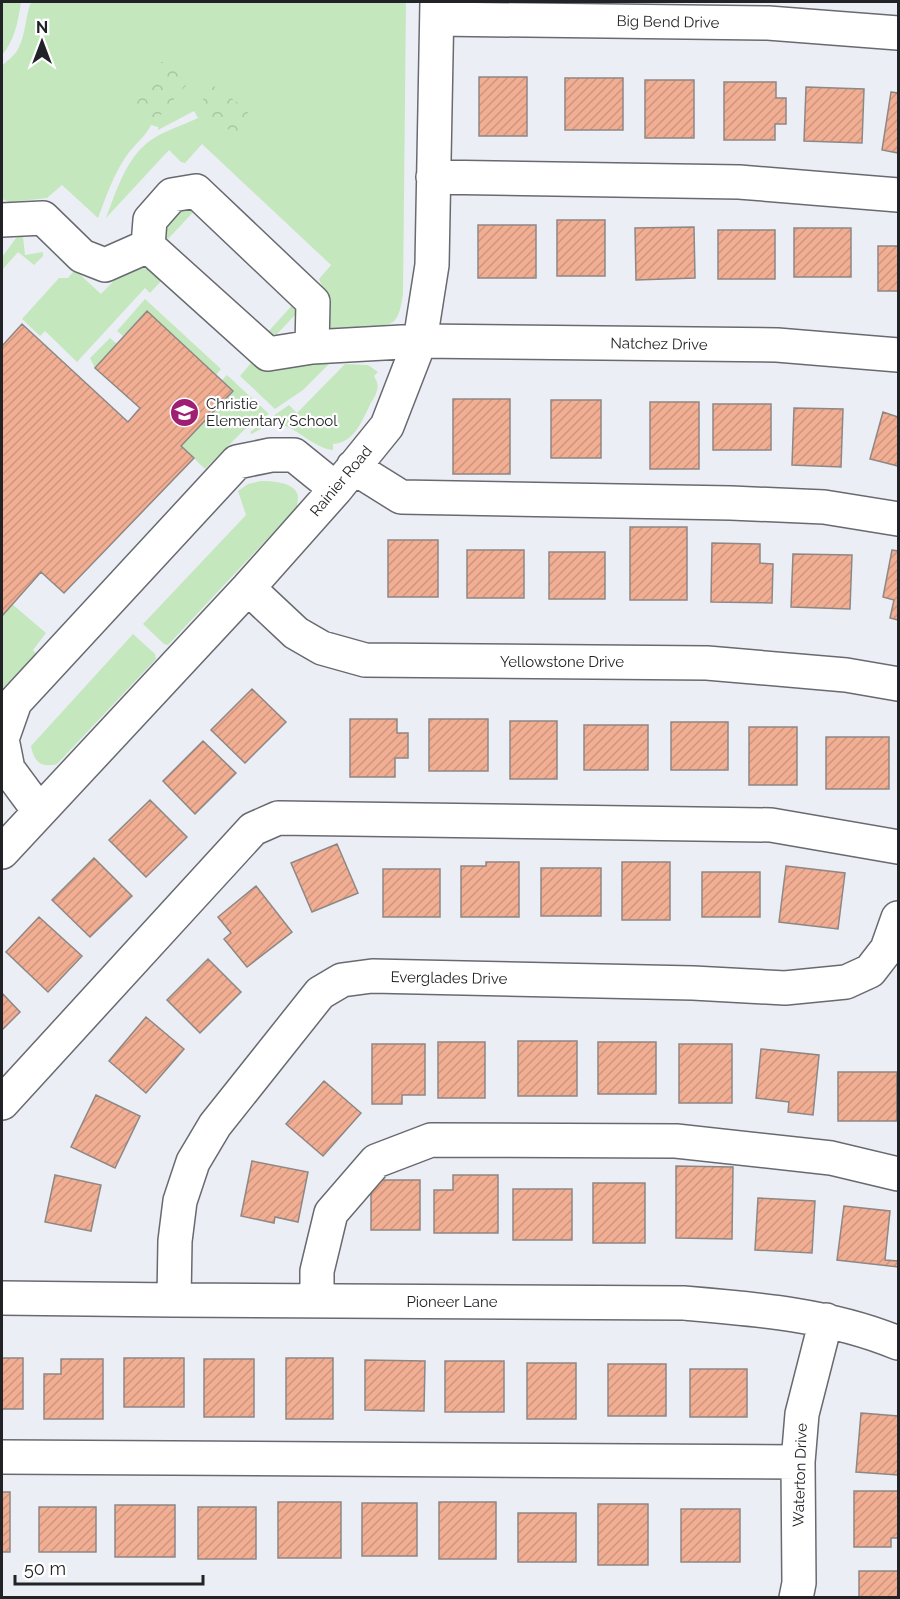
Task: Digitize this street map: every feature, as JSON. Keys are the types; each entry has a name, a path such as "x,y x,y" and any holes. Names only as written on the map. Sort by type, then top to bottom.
{"street":[{"name":"Big Bend Drive","path":"437,10 768,23 898,33"},
{"name":"Rainier Road","path":"2,852 248,588 345,478 387,426 420,341 432,265 437,10"},
{"path":"434,177 739,182 898,195"},
{"path":"2,220 43,218 82,256 105,265 148,246 150,220 172,195 196,191 313,302 312,347"},
{"name":"Natchez Drive","path":"148,246 268,354 312,347 420,341 777,345 898,354"},
{"path":"39,811 8,769 3,739 15,702 237,462 271,455 294,455 345,478 401,497 824,507 898,519"},
{"name":"Yellowstone Drive","path":"248,588 296,633 322,648 365,660 707,663 846,675 898,684"},
{"path":"2,1103 253,829 278,818 771,825 898,847"},
{"name":"Everglades Drive","path":"174,1300 175,1241 180,1201 193,1162 215,1125 320,993 342,980 384,976 693,983 785,988 846,982 870,971 887,950 898,918"},
{"path":"317,1301 317,1271 331,1214 376,1161 431,1140 676,1141 831,1158 898,1174"},
{"name":"Pioneer Lane","path":"2,1298 684,1303 739,1307 826,1320 879,1335 898,1343"},
{"name":"Waterton Drive","path":"796,1598 799,1583 798,1462 802,1414 826,1320"},
{"path":"2,1457 798,1462"}],"green space":[{"path":"2,2 21,2 13,37 2,55"},
{"path":"31,2 406,2 403,294 399,313 393,322 363,326 361,329 331,331 327,328 327,298 319,279 331,265 202,144 185,163 169,150 106,218 128,165 142,147 156,137 198,118 194,111 158,130 158,127 151,125 121,165 98,218 62,185 47,198 10,202 2,199 2,66 21,43"},
{"path":"159,62 174,62 185,69 189,82 162,113 159,120 137,109 134,94"},
{"path":"214,86 248,110 247,121 237,136 209,114 202,114 198,110 200,103"},
{"path":"185,206 196,209 168,239 165,239 164,228"},
{"path":"22,230 40,233 23,237 25,255 43,252 43,256 34,265 18,252 2,270 2,257"},
{"path":"143,268 153,271 163,279 150,293 145,288 77,362 45,331 40,336 22,319 59,278 68,278 75,270 101,294 124,273"},
{"path":"145,299 221,369 216,375 147,311 123,336 117,331"},
{"path":"296,301 298,312 277,334 269,335 267,333"},
{"path":"110,338 117,344 95,368 90,358"},
{"path":"251,363 329,364 303,390 275,409 240,376"},
{"path":"345,364 368,365 378,372 374,376 378,388 356,431 346,440 333,444 333,450 316,444 284,425 268,425 252,434 250,432 289,405 297,413"},
{"path":"227,375 269,414 244,430 205,469 181,446 233,391 222,380"},
{"path":"261,481 291,486 298,495 297,507 168,645 164,644 143,624 246,515 238,491 248,484"},
{"path":"12,604 46,633 33,650 36,654 2,689 2,616"},
{"path":"133,634 155,654 156,659 57,764 47,765 36,760 31,746"}],"building":[{"path":"479,77 527,77 527,136 479,136"},
{"path":"565,78 623,78 623,130 565,130"},
{"path":"645,80 694,80 694,138 645,138"},
{"path":"724,82 776,82 776,98 786,98 786,124 775,124 775,140 724,140"},
{"path":"806,87 864,89 862,143 804,141"},
{"path":"891,92 898,93 898,153 882,150"},
{"path":"557,220 605,220 605,276 557,276"},
{"path":"478,225 536,225 536,278 478,278"},
{"path":"694,227 695,278 636,280 635,228"},
{"path":"794,228 851,228 851,277 794,277"},
{"path":"718,230 775,230 775,279 718,279"},
{"path":"878,246 898,246 898,291 878,291"},
{"path":"147,311 233,391 181,446 194,458 64,593 41,572 2,616 2,346 22,324 128,422 140,408 95,368"},
{"path":"147,311 233,391 181,446 194,458 64,593 41,572 2,616 2,346 22,324 128,422 140,408 95,368"},
{"path":"453,399 510,399 510,474 453,474"},
{"path":"551,400 601,400 601,458 551,458"},
{"path":"650,402 699,402 699,469 650,469"},
{"path":"713,404 771,404 771,450 713,450"},
{"path":"794,408 843,409 841,467 792,465"},
{"path":"883,412 898,417 898,466 870,459"},
{"path":"630,527 687,527 687,600 630,600"},
{"path":"388,540 438,540 438,597 388,597"},
{"path":"712,543 760,544 760,563 773,564 772,603 711,602"},
{"path":"467,550 524,550 524,598 467,598"},
{"path":"892,550 898,551 898,620 890,618 894,600 883,597"},
{"path":"549,552 605,552 605,599 549,599"},
{"path":"793,554 852,555 850,609 791,607"},
{"path":"252,689 286,722 245,763 211,730"},
{"path":"350,719 397,719 397,733 408,733 408,758 395,758 395,777 350,777"},
{"path":"429,719 488,719 488,771 429,771"},
{"path":"510,721 557,721 557,779 510,779"},
{"path":"671,722 728,722 728,770 671,770"},
{"path":"584,725 648,725 648,770 584,770"},
{"path":"749,727 797,727 797,785 749,785"},
{"path":"826,737 889,737 889,789 826,789"},
{"path":"203,741 236,773 195,814 163,781"},
{"path":"150,800 187,837 146,877 109,840"},
{"path":"337,844 358,893 312,912 291,863"},
{"path":"94,858 132,896 90,937 52,900"},
{"path":"486,862 519,862 519,917 461,917 461,866 486,866"},
{"path":"622,862 670,862 670,920 622,920"},
{"path":"786,866 845,873 838,929 779,922"},
{"path":"541,868 601,868 601,916 541,916"},
{"path":"383,869 440,869 440,917 383,917"},
{"path":"702,872 760,872 760,917 702,917"},
{"path":"256,886 292,932 247,967 224,939 231,933 218,917"},
{"path":"39,917 82,956 48,992 6,952"},
{"path":"208,959 241,992 200,1033 167,1000"},
{"path":"2,993 20,1012 2,1030"},
{"path":"146,1017 184,1049 146,1093 109,1061"},
{"path":"518,1041 577,1041 577,1096 518,1096"},
{"path":"438,1042 485,1042 485,1098 438,1098"},
{"path":"598,1042 656,1042 656,1094 598,1094"},
{"path":"372,1044 425,1044 425,1095 402,1095 402,1104 372,1104"},
{"path":"679,1044 732,1044 732,1103 679,1103"},
{"path":"761,1049 819,1055 813,1115 788,1112 789,1102 756,1098"},
{"path":"838,1072 897,1072 897,1121 838,1121"},
{"path":"324,1081 361,1113 323,1156 286,1124"},
{"path":"96,1095 140,1116 115,1168 71,1147"},
{"path":"252,1161 308,1172 298,1222 275,1217 274,1223 241,1216"},
{"path":"676,1166 733,1167 732,1239 676,1238"},
{"path":"55,1175 101,1185 91,1231 45,1222"},
{"path":"453,1175 498,1175 498,1233 434,1233 434,1190 453,1190"},
{"path":"371,1180 420,1180 420,1230 371,1230"},
{"path":"593,1183 645,1183 645,1243 593,1243"},
{"path":"513,1189 572,1189 572,1240 513,1240"},
{"path":"758,1198 815,1201 812,1253 755,1250"},
{"path":"844,1206 890,1211 885,1260 898,1261 898,1267 837,1260"},
{"path":"2,1358 23,1358 23,1409 2,1409"},
{"path":"124,1358 184,1358 184,1407 124,1407"},
{"path":"286,1358 333,1358 333,1419 286,1419"},
{"path":"61,1359 103,1359 103,1419 44,1419 44,1374 61,1374"},
{"path":"204,1359 254,1359 254,1417 204,1417"},
{"path":"365,1360 425,1361 424,1411 365,1410"},
{"path":"445,1361 504,1361 504,1412 445,1412"},
{"path":"527,1363 576,1363 576,1419 527,1419"},
{"path":"608,1364 666,1364 666,1416 608,1416"},
{"path":"690,1369 747,1369 747,1417 690,1417"},
{"path":"861,1413 898,1416 898,1475 856,1472"},
{"path":"854,1491 898,1491 898,1538 891,1538 891,1547 854,1547"},
{"path":"2,1492 10,1492 10,1552 2,1552"},
{"path":"278,1502 341,1502 341,1558 278,1558"},
{"path":"439,1502 496,1502 496,1559 439,1559"},
{"path":"362,1503 417,1503 417,1556 362,1556"},
{"path":"598,1504 648,1504 648,1565 598,1565"},
{"path":"115,1505 175,1505 175,1557 115,1557"},
{"path":"39,1507 96,1507 96,1552 39,1552"},
{"path":"198,1507 256,1507 256,1559 198,1559"},
{"path":"681,1509 740,1509 740,1562 681,1562"},
{"path":"518,1513 576,1513 576,1562 518,1562"},
{"path":"859,1571 898,1571 898,1598 859,1598"}],"place":[{"name":"Christie Elementary School","path":"185,413"}]}
